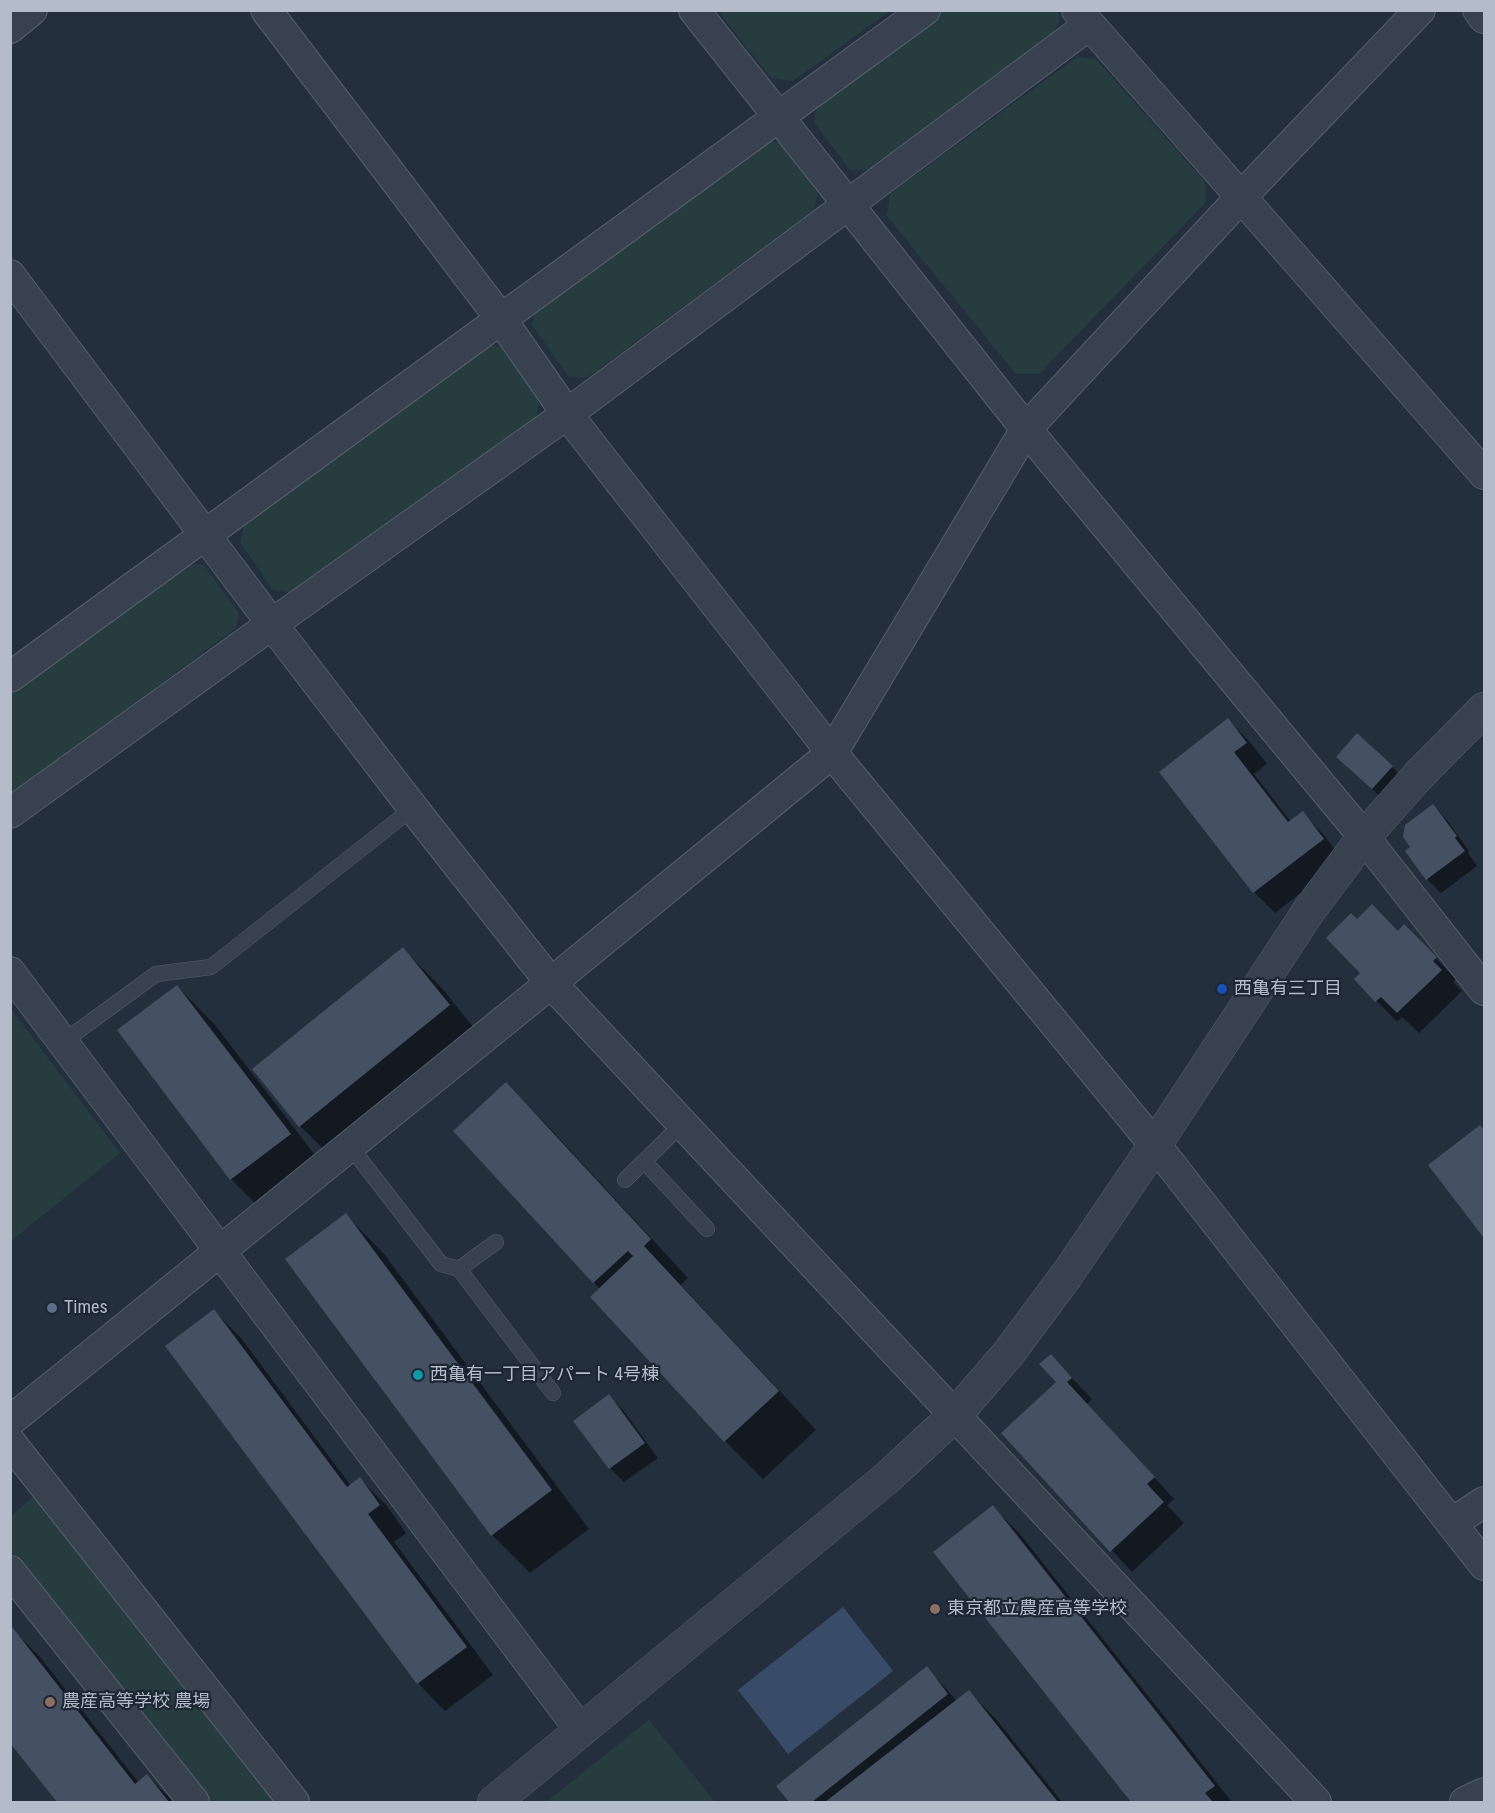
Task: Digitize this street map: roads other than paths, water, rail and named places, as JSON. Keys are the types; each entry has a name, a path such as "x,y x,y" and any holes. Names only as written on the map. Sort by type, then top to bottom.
{"street":[{"path":"10,28 32,10"},
{"path":"266,10 501,319 567,414 832,753 1155,1145 1485,1565"},
{"path":"694,10 1026,429 1364,837 1485,990"},
{"path":"10,677 207,536 925,10"},
{"path":"10,1421 832,753 1026,429 1242,196 1420,10"},
{"path":"1478,10 1485,18"},
{"path":"10,813 567,414 849,205 1083,18 1485,474"},
{"path":"10,275 272,624 551,983 1316,1803"},
{"path":"494,1803 888,1478 955,1415 1008,1354 1066,1276 1310,909 1364,837 1417,777 1485,709"},
{"path":"10,972 582,1731"},
{"path":"10,1442 294,1803"},
{"path":"1452,1522 1485,1502"},
{"path":"10,1571 194,1803"},
{"path":"1465,1803 1485,1793"}],"lane":[{"path":"63,1042 156,974 211,968 413,808"},
{"path":"625,1179 682,1124"},
{"path":"350,1146 441,1264 459,1269 553,1393"},
{"path":"644,1161 707,1229"},
{"path":"459,1269 496,1242"}],"water":[{"path":"843,1607 893,1671 788,1754 738,1690"}],"place":[{"name":"西亀有三丁目","path":"1222,989"},
{"name":"Times","path":"52,1308"},
{"name":"西亀有一丁目アパート 4号棟","path":"418,1375"},
{"name":"東京都立農産高等学校","path":"935,1609"},
{"name":"農産高等学校 農場","path":"50,1702"}]}
